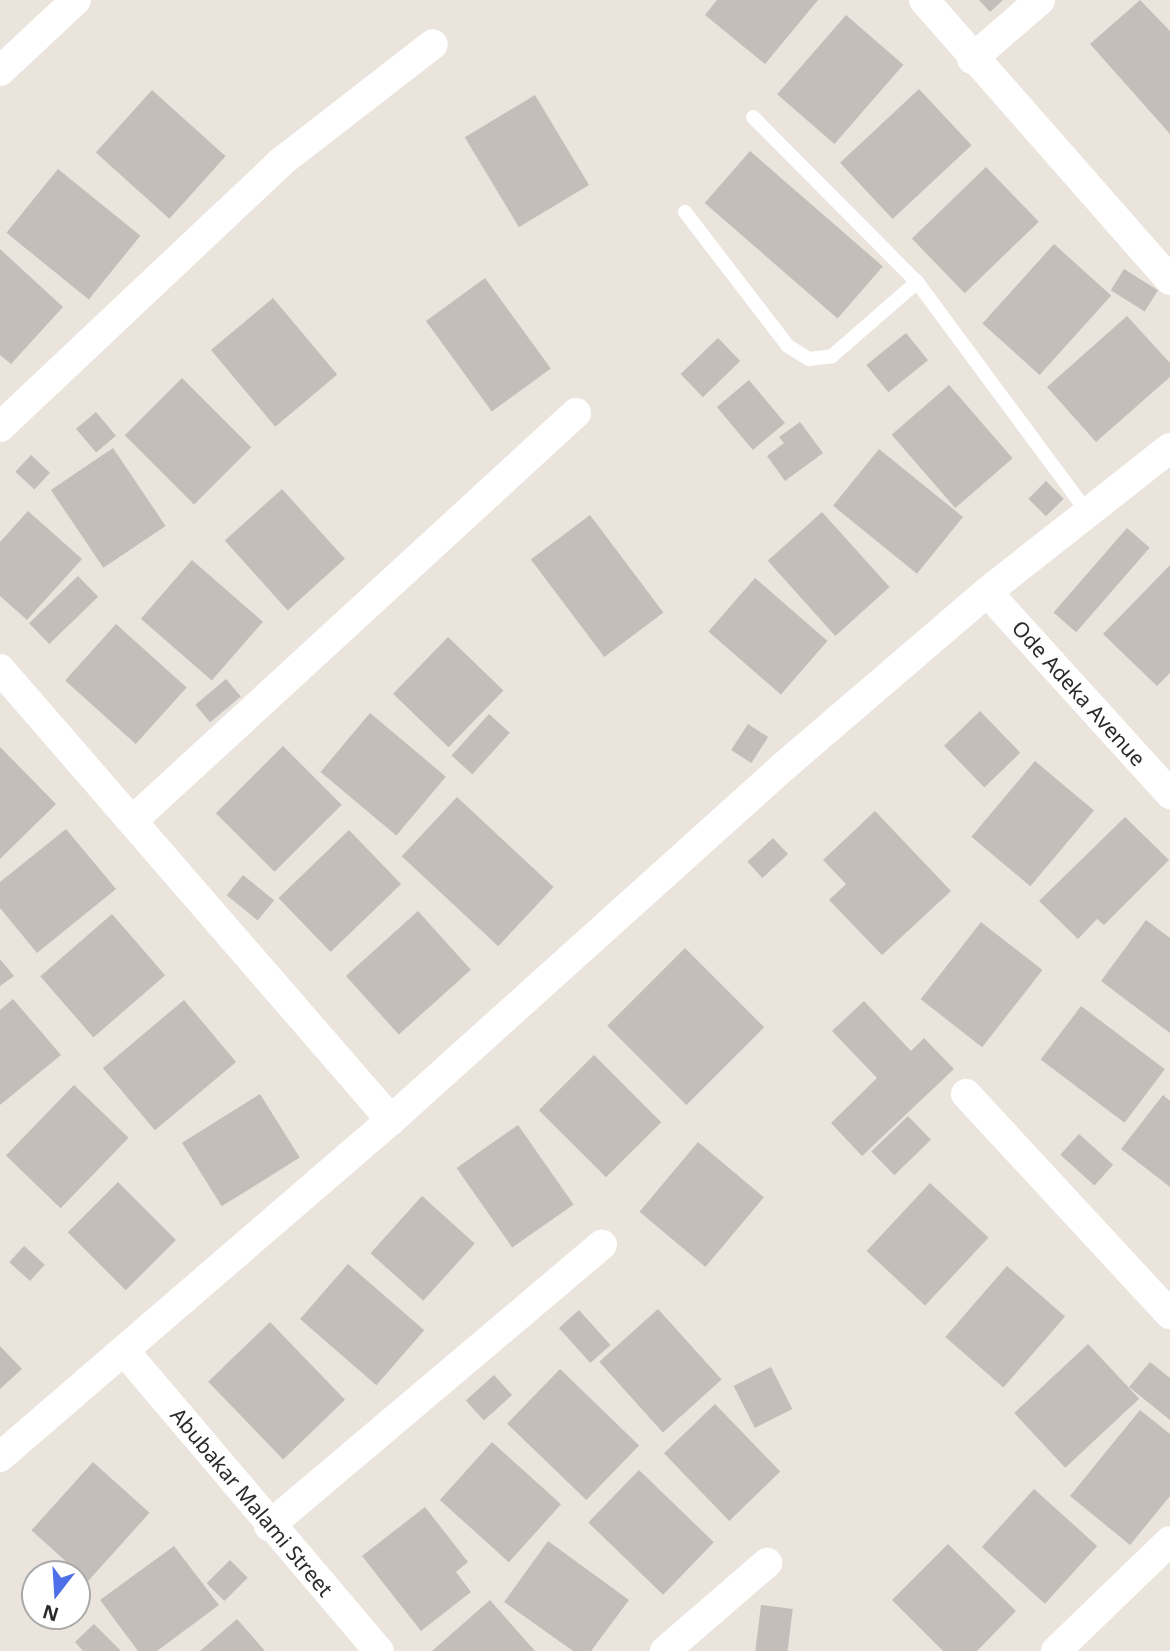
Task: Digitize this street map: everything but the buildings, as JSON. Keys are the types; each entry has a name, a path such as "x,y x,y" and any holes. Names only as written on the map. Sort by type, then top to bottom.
{"street":[{"path":"0,71 76,0"},
{"path":"924,0 972,59 1170,279"},
{"path":"972,59 1040,0"},
{"path":"0,426 281,162 433,44"},
{"path":"132,821 576,413"},
{"path":"0,1457 126,1353 391,1120 783,767 987,592 1170,448"},
{"name":"Ode Adeka Avenue","path":"987,592 1170,794"},
{"path":"0,669 391,1120"},
{"path":"966,1094 1170,1314"},
{"path":"269,1526 602,1245"},
{"name":"Abubakar Malami Street","path":"126,1353 269,1526 379,1651"},
{"path":"1056,1651 1170,1541"},
{"path":"665,1651 767,1563"}],"lane":[{"path":"753,117 917,282 1088,513"},
{"path":"685,212 788,346 809,359 832,356 917,282"}]}
